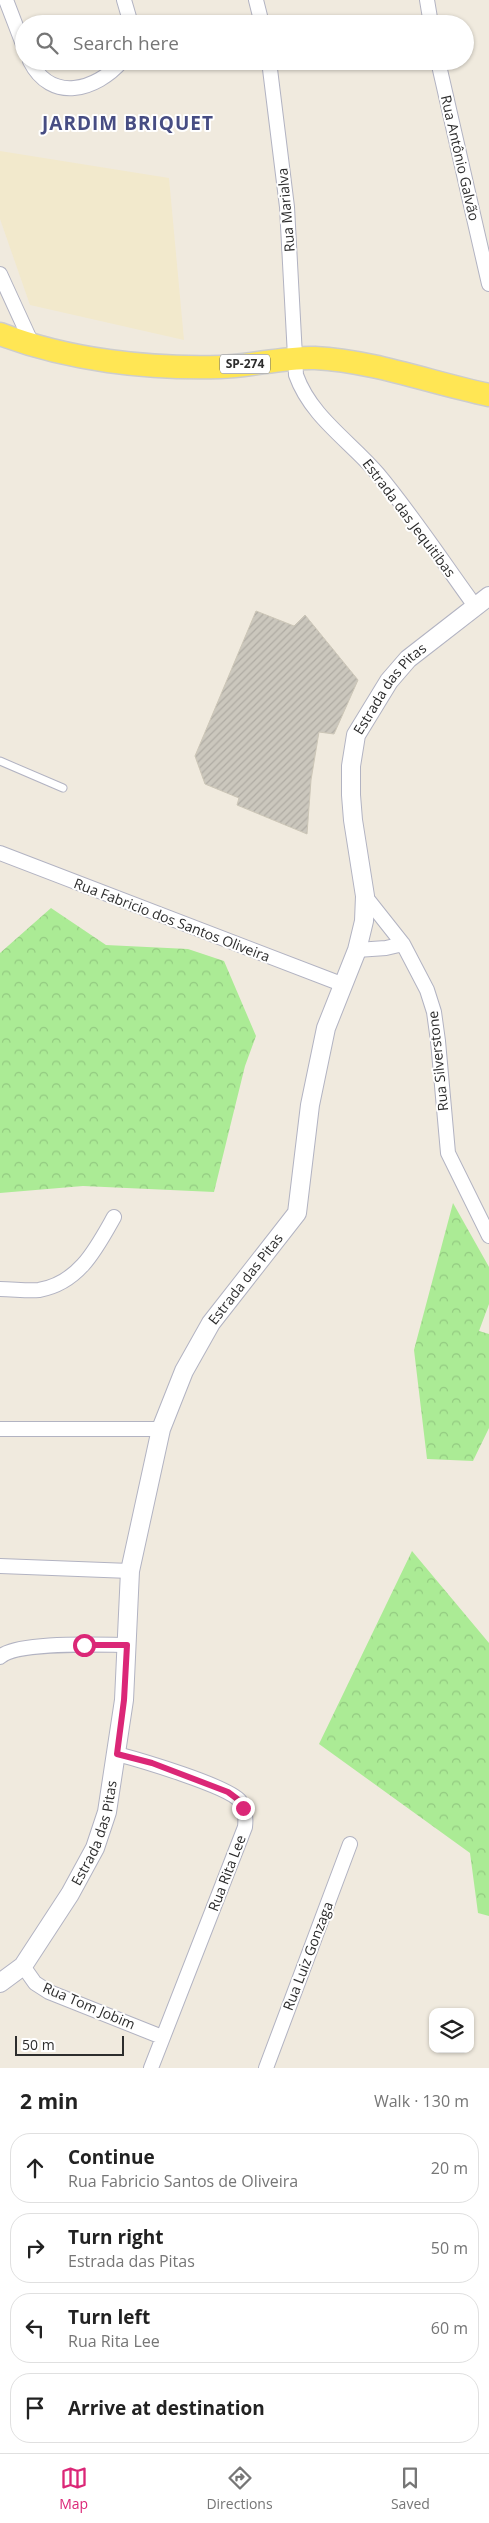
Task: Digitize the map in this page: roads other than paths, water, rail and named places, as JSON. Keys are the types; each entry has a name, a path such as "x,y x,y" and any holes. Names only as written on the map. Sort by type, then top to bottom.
{"main road":[{"name":"SP-274","path":"0,334 33,346 78,356 185,367 223,367 297,358 326,359 384,368 423,380 489,394"}],"street":[{"path":"6,0 15,24"},
{"path":"124,0 128,15"},
{"path":"256,0 260,15"},
{"path":"427,0 430,15"},
{"path":"34,70 48,84 67,89 102,80 113,70"},
{"name":"Rua Marialva","path":"270,70 287,207 297,358"},
{"name":"Rua Antônio Galvão","path":"440,70 489,284"},
{"path":"1,277 33,346"},
{"name":"Estrada das Jequitibas","path":"297,358 296,375 302,392 313,408 380,476 482,601"},
{"name":"Estrada das Pitas","path":"0,1983 23,1966 70,1894 95,1848 106,1812 117,1754 124,1700 130,1571 161,1429 184,1371 211,1324 297,1213 310,1105 326,1028 357,950 364,921 365,896 352,820 351,766 356,735 383,689 408,659 482,601"},
{"name":"Rua Fabricio dos Santos Oliveira","path":"0,853 344,985"},
{"name":"Rua Silverstone","path":"365,896 403,944 427,990 434,1012 448,1154 489,1236"},
{"path":"357,950 386,948 403,944"},
{"path":"0,1289 37,1290 55,1286 73,1276 94,1253 114,1217"},
{"path":"0,1428 161,1429"},
{"path":"0,1566 130,1571"},
{"path":"0,1657 16,1649 84,1645 127,1645"},
{"name":"Rua Rita Lee","path":"117,1754 152,1763 228,1792 240,1801 245,1814 245,1827 151,2068"},
{"name":"Rua Luiz Gonzaga","path":"266,2068 350,1844"},
{"name":"Rua Tom Jobim","path":"23,1966 35,1983 49,1992 162,2036"}],"lane":[{"path":"0,761 63,788"}],"district":[{"name":"JARDIM BRIQUET","path":"128,123"}]}
